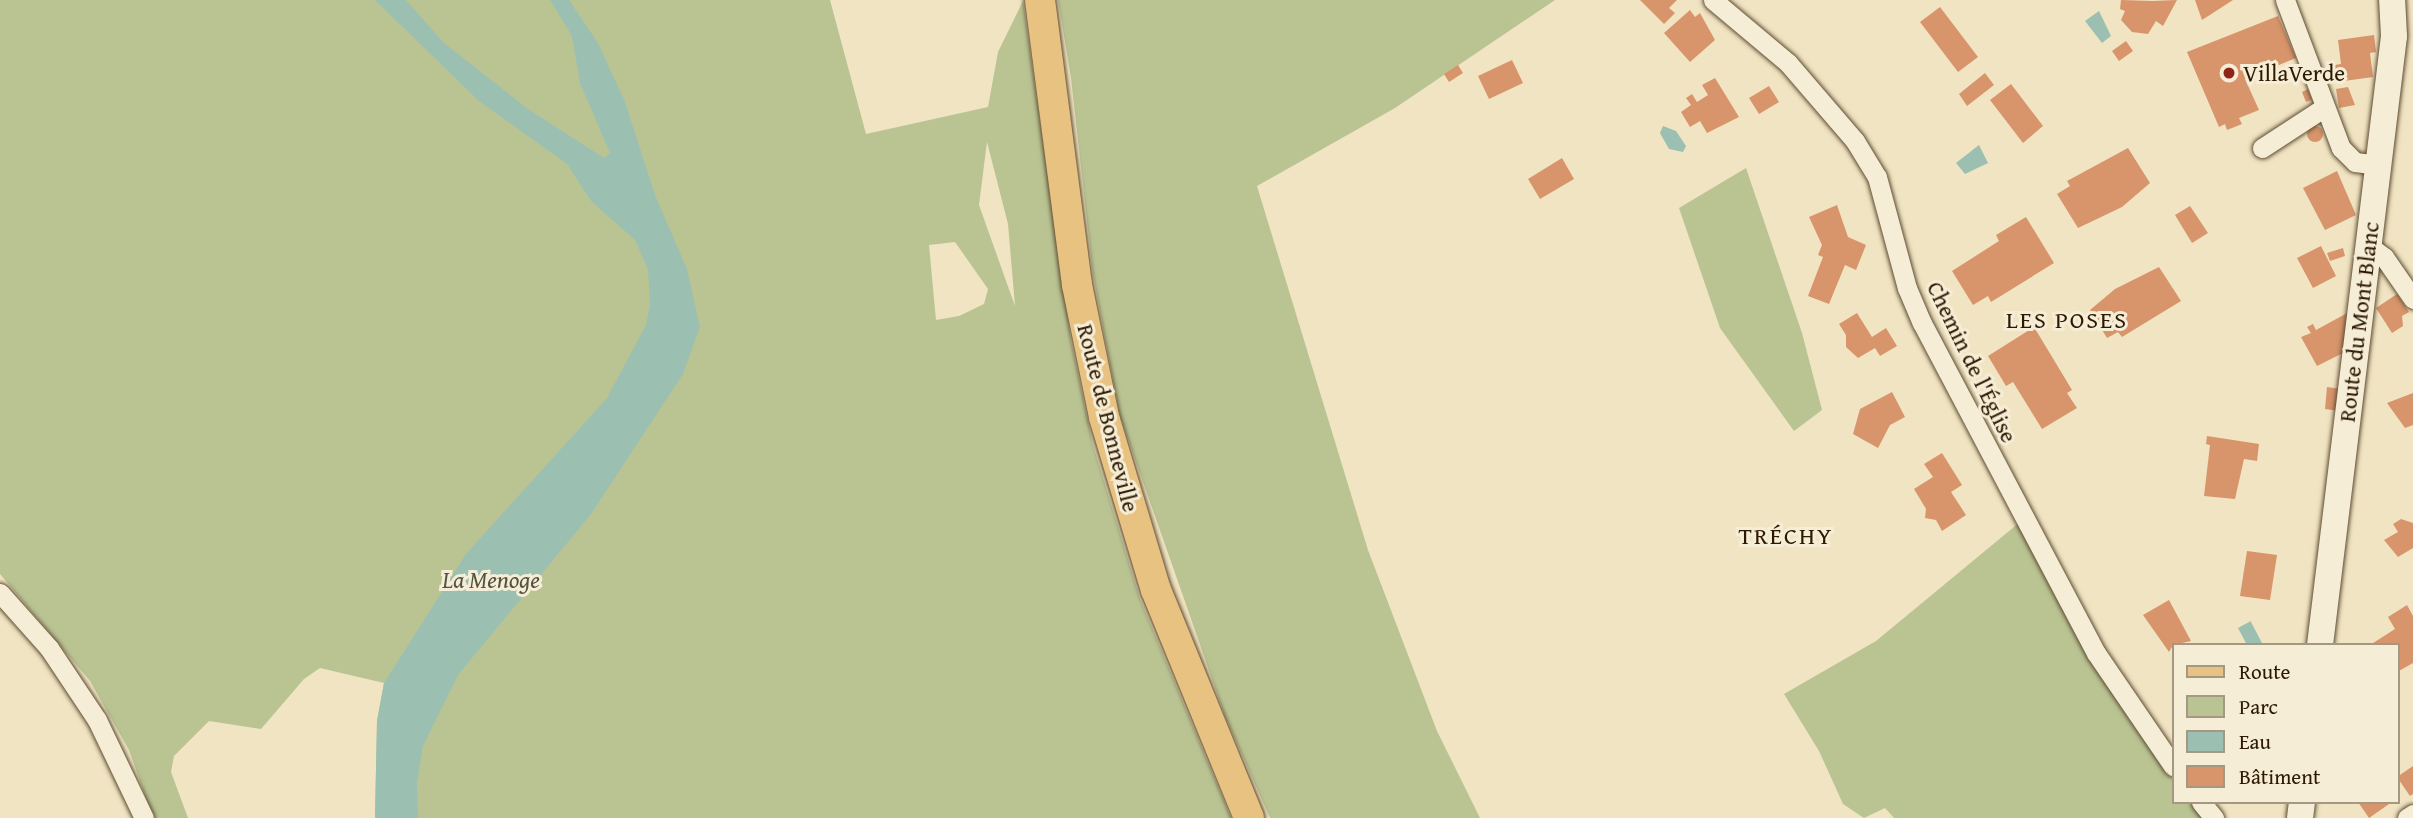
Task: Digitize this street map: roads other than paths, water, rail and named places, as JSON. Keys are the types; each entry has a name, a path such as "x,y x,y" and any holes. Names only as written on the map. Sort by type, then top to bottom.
{"main road":[{"name":"Route de Bonneville","path":"1040,0 1077,285 1098,395 1156,590 1249,818"}],"street":[{"name":"Chemin de l'Église","path":"1713,0 1788,63 1849,133 1877,177 1907,288 1922,323 2095,653 2172,764"},
{"path":"2285,0 2345,154 2355,162 2378,165"},
{"name":"Route du Mont Blanc","path":"2320,643 2394,36 2392,0"},
{"path":"2262,148 2325,107"},
{"path":"2368,245 2384,257 2413,299"},
{"path":"0,593 49,648 97,720 144,818"},
{"path":"2203,804 2214,818"},
{"path":"2407,818 2413,814"}],"water":[{"name":"La Menoge","path":"375,0 406,0 444,43 528,109 604,158 610,153 580,83 572,36 550,0 569,0 598,43 625,102 655,195 687,269 700,327 683,374 591,514 458,675 423,746 417,783 418,818 375,818 377,721 384,683 466,554 607,398 646,325 650,305 648,269 635,240 591,201 567,164 479,101"},
{"path":"2099,11 2111,36 2102,43 2085,21"},
{"path":"1663,126 1676,131 1686,146 1683,152 1669,149 1660,133"},
{"path":"1979,145 1988,163 1965,174 1956,163"},
{"path":"2251,621 2262,643 2246,643 2238,628"}],"place":[{"name":"VillaVerde","path":"2229,73"}],"district":[{"name":"LES POSES","path":"2067,320"},
{"name":"TRÉCHY","path":"1786,536"}]}
